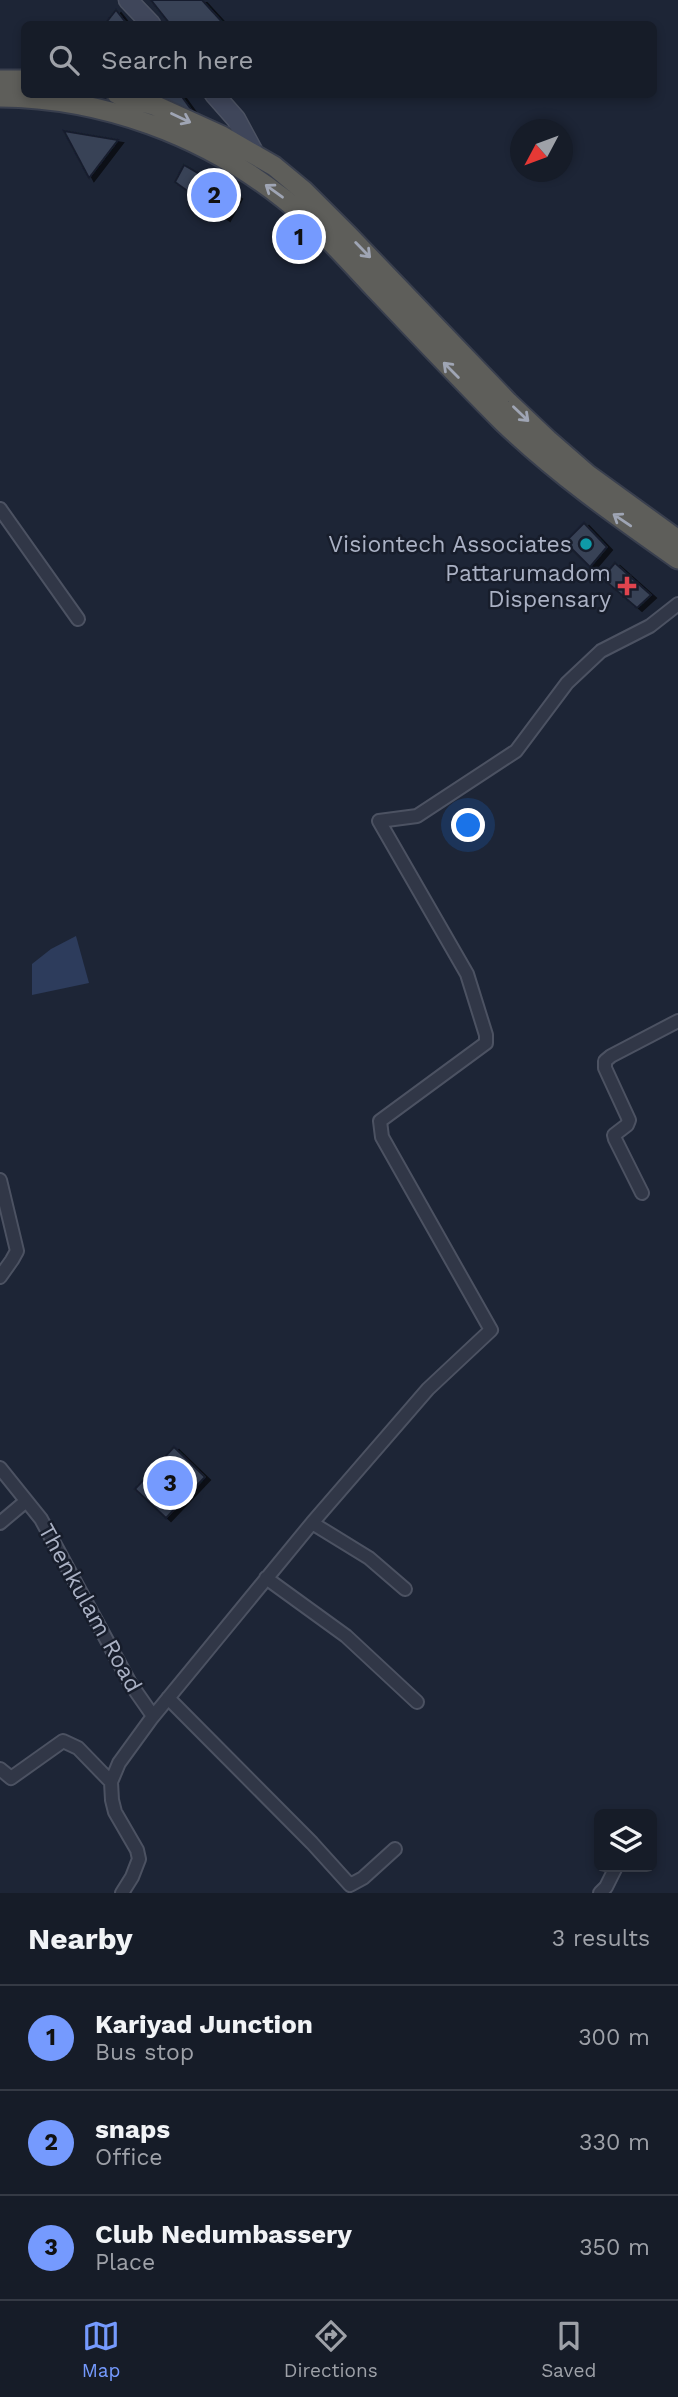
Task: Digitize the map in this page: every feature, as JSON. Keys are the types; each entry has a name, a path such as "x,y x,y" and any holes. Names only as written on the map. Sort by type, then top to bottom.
{"highway":[{"path":"0,80 21,79"},
{"path":"0,97 21,97"},
{"path":"42,98 98,107 167,130 251,163 274,166 303,190 548,440 587,474 678,540"},
{"path":"130,98 156,106 222,136 324,235 442,360 548,464 603,507 678,559"}],"main road":[{"path":"128,0 147,21"},
{"path":"218,98 236,119 251,163"}],"street":[{"path":"0,509 78,619"},
{"path":"122,1893 139,1859 138,1850 115,1812 110,1789 119,1763 153,1716 312,1523 428,1389 491,1330 382,1137 380,1121 486,1044 486,1035 467,974 379,821 416,816 516,751 567,683 601,651 650,626 678,604"},
{"path":"642,1193 615,1139 614,1135 627,1125 629,1120 605,1068 605,1062 611,1056 678,1021"},
{"path":"0,1180 17,1251 0,1277"},
{"name":"Thenkulam Road","path":"0,1468 41,1520 130,1683 153,1716"},
{"path":"0,1523 25,1502"},
{"path":"312,1523 369,1558 405,1589"},
{"path":"266,1578 346,1636 417,1702"},
{"path":"168,1698 350,1885 363,1878 395,1849"},
{"path":"0,1769 11,1778 63,1741 78,1748 111,1782"},
{"path":"600,1893 614,1872"}],"water":[{"path":"76,936 89,983 32,995 32,964 51,949"}],"building":[{"path":"151,0 202,0 221,21 168,21"},
{"path":"116,10 125,21 107,21"},
{"path":"150,98 183,98 193,112"},
{"path":"64,131 118,140 89,178"},
{"path":"184,165 237,196 225,218 175,182"},
{"name":"Visiontech Associates","path":"584,523 607,547 590,567 565,542"},
{"name":"Pattarumadom Dispensary","path":"615,563 651,595 637,608 602,578"},
{"path":"174,1447 205,1477 166,1518 135,1489"}],"place":[{"name":"snaps","path":"214,195"},
{"name":"Kariyad Junction","path":"299,237"},
{"name":"Visiontech Associates","path":"586,544"},
{"name":"Pattarumadom Dispensary","path":"627,586"},
{"name":"Club Nedumbassery","path":"170,1483"}]}
